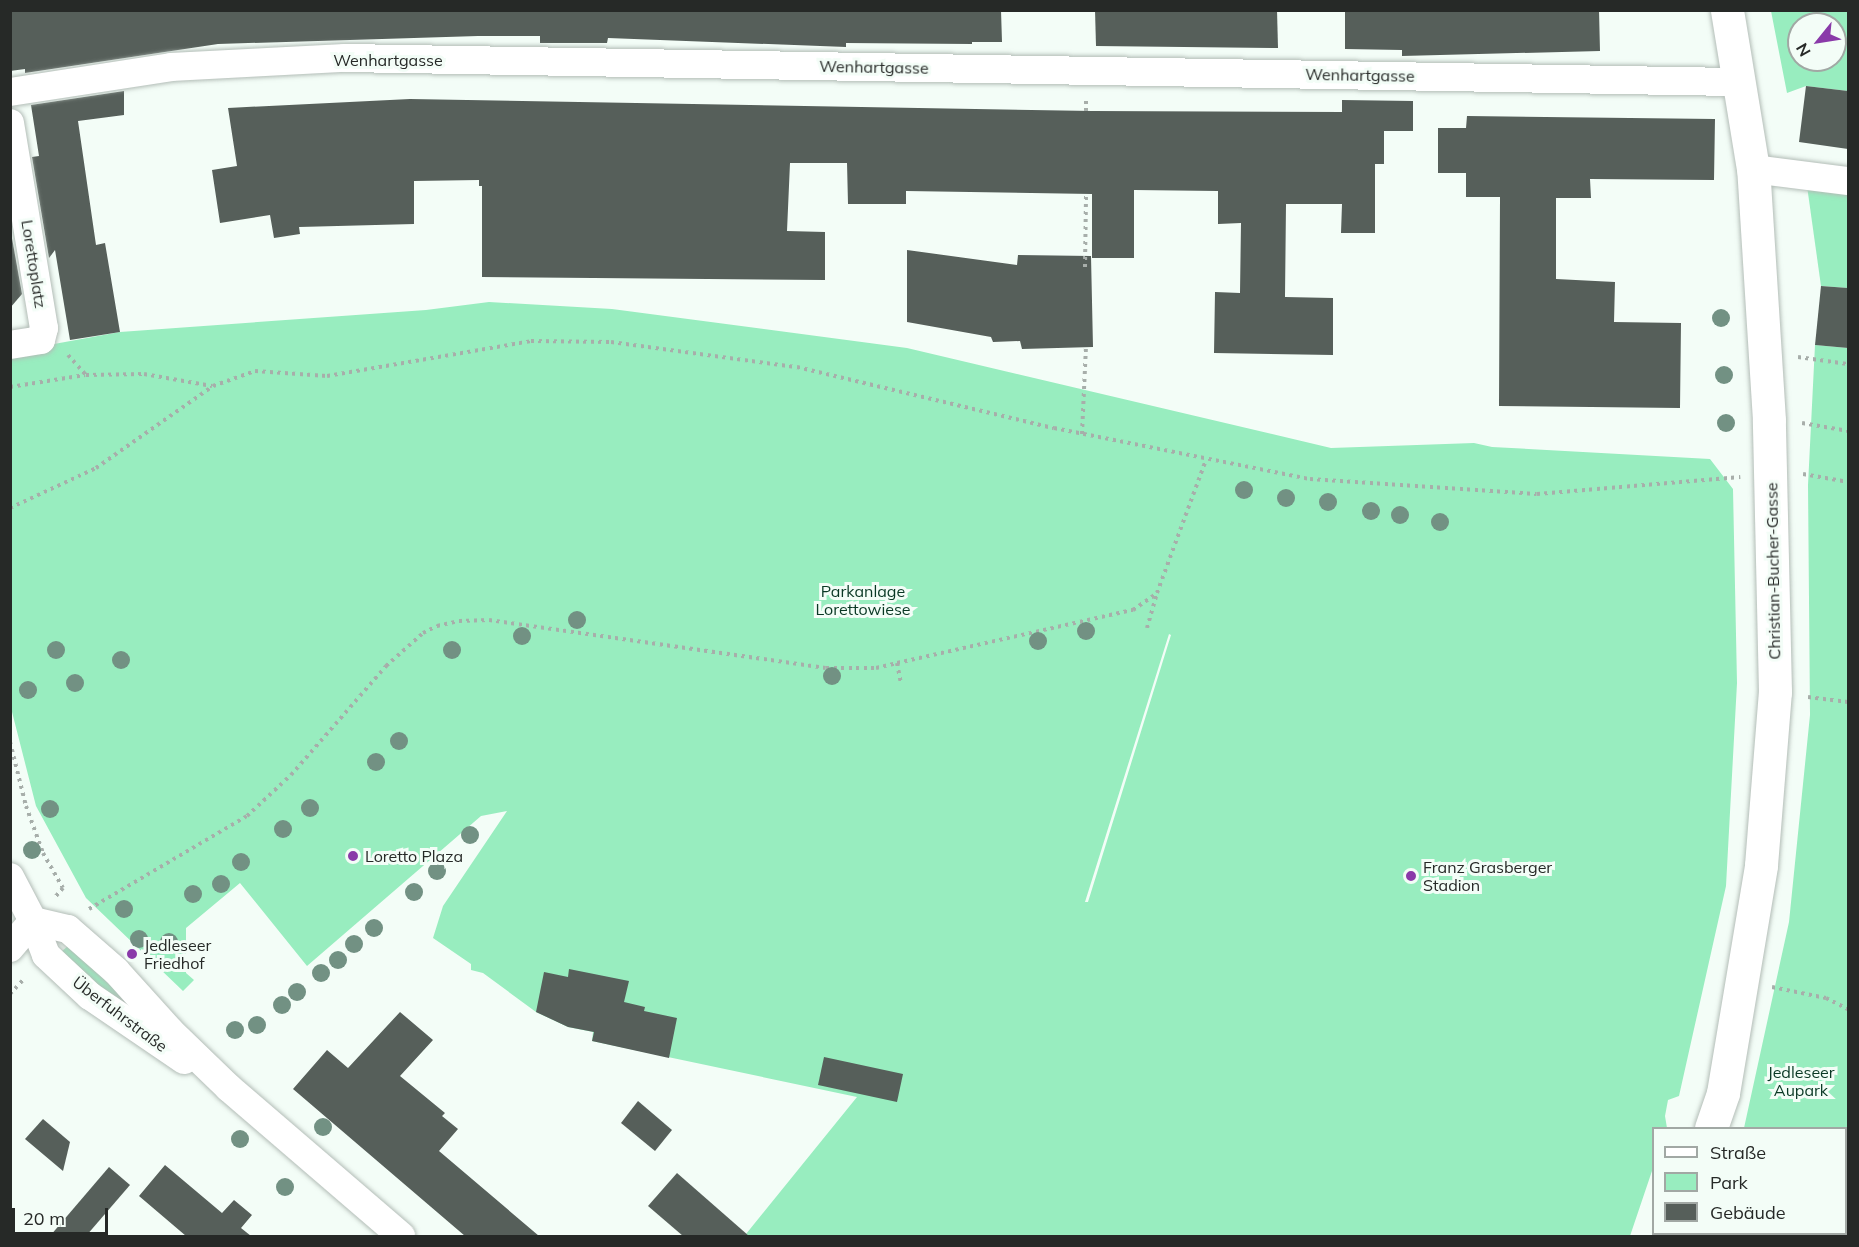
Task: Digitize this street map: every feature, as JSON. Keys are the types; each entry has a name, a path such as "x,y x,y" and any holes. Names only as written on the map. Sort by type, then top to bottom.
{"street":[{"name":"Christian-Bucher-Gasse","path":"1711,1127 1723,1092 1761,865 1775,692 1768,420 1754,170 1728,10"},
{"name":"Wenhartgasse","path":"10,92 171,67 345,58 1740,82"},
{"name":"Lorettoplatz","path":"10,123 44,328 41,340 10,345"},
{"path":"1754,170 1848,181"},
{"path":"10,877 33,921 10,948"},
{"name":"Überfuhrstraße","path":"33,921 68,929 116,971 170,1031 229,1088 401,1236"}],"path":[{"path":"1085,267 1086,194"},
{"path":"44,328 86,375"},
{"path":"10,508 96,468 213,386 255,371 327,376 531,341 611,342 797,367 1082,434 1310,479 1537,494 1746,476"},
{"path":"1082,434 1086,347"},
{"path":"1764,353 1848,364"},
{"path":"10,387 86,375 144,374 213,386"},
{"path":"1768,420 1848,431"},
{"path":"1147,628 1157,593 1206,460"},
{"path":"1796,474 1848,482"},
{"path":"83,912 247,816 291,775 386,666 423,633 437,626 459,621 489,620 826,668 876,668 1132,610 1157,593"},
{"path":"897,663 901,683"},
{"path":"1775,692 1848,702"},
{"path":"10,742 26,806 43,854 63,888 33,921"},
{"path":"1742,982 1826,998 1848,1009"}],"green space":[{"path":"1771,11 1848,11 1848,91 1806,86 1787,93"},
{"path":"1807,186 1848,193 1848,288 1821,286"},
{"name":"Parkanlage Lorettowiese","path":"489,302 612,309 907,348 1331,448 1474,443 1492,447 1710,459 1733,489 1737,683 1726,886 1679,1096 1668,1100 1665,1116 1667,1127 1652,1127 1652,1171 1630,1236 750,1236 746,1234 857,1097 592,1041 593,1032 568,1027 536,1012 483,973 471,970 471,964 433,938 443,906 507,811 481,816 307,966 240,883 186,928 186,973 194,980 183,991 86,898 36,806 11,708 10,352 120,332 426,310","holes":["1169,634 1171,635 1088,902 1085,902"]},
{"name":"Jedleseer Aupark","path":"1815,345 1848,348 1848,1236 1709,1236 1847,1235 1847,1127 1744,1127 1789,922 1810,715 1808,485"},
{"path":"68,946 134,1007 126,1014 61,952"}],"building":[{"path":"10,10 1001,10 1002,42 972,42 972,44 846,43 846,47 608,38 607,43 540,43 540,36 478,36 218,44 25,73 25,69 10,71"},
{"path":"1095,10 1277,10 1278,48 1096,46"},
{"path":"1345,10 1599,10 1600,51 1402,56 1402,50 1345,49"},
{"path":"1806,86 1848,91 1848,149 1799,142"},
{"path":"124,91 124,115 78,121 96,245 105,243 120,332 70,340 55,250 49,258 32,157 39,156 31,105"},
{"path":"410,99 1092,111 1342,112 1342,100 1413,101 1413,131 1384,131 1384,164 1375,164 1375,233 1341,233 1342,204 1286,204 1285,297 1333,298 1333,355 1214,353 1215,292 1240,293 1241,223 1218,224 1218,191 1134,190 1134,258 1092,258 1092,194 906,191 906,204 848,204 847,163 790,163 787,231 825,232 825,280 482,277 482,186 479,186 479,180 414,181 414,224 299,227 300,234 274,238 270,215 220,223 212,170 237,166 228,108"},
{"path":"1467,116 1715,119 1714,180 1590,179 1591,198 1556,198 1556,279 1615,282 1614,322 1681,323 1680,408 1499,406 1500,197 1466,197 1466,173 1438,173 1438,128 1466,128"},
{"path":"10,227 22,294 10,308"},
{"path":"907,250 1017,265 1018,255 1091,256 1093,347 1022,349 1020,341 993,342 991,337 907,322"},
{"path":"1821,286 1848,288 1848,348 1815,345"},
{"path":"569,969 629,981 624,1002 645,1007 644,1011 677,1018 669,1058 592,1041 594,1032 568,1027 536,1012 544,972 568,977"},
{"path":"400,1012 433,1040 400,1076 445,1113 442,1116 458,1129 439,1151 539,1236 465,1236 293,1089 327,1050 348,1068"},
{"path":"824,1057 903,1074 897,1102 818,1085"},
{"path":"638,1101 672,1130 655,1151 621,1123"},
{"path":"43,1119 70,1142 63,1171 25,1139"},
{"path":"165,1165 222,1213 234,1200 252,1215 241,1228 251,1236 186,1236 139,1196"},
{"path":"109,1167 130,1185 86,1236 50,1236"},
{"path":"677,1173 749,1236 683,1236 648,1206"}],"place":[{"name":"Loretto Plaza","path":"353,856"},
{"name":"Franz Grasberger Stadion","path":"1411,876"},
{"name":"Jedleseer Friedhof","path":"132,954"}]}
